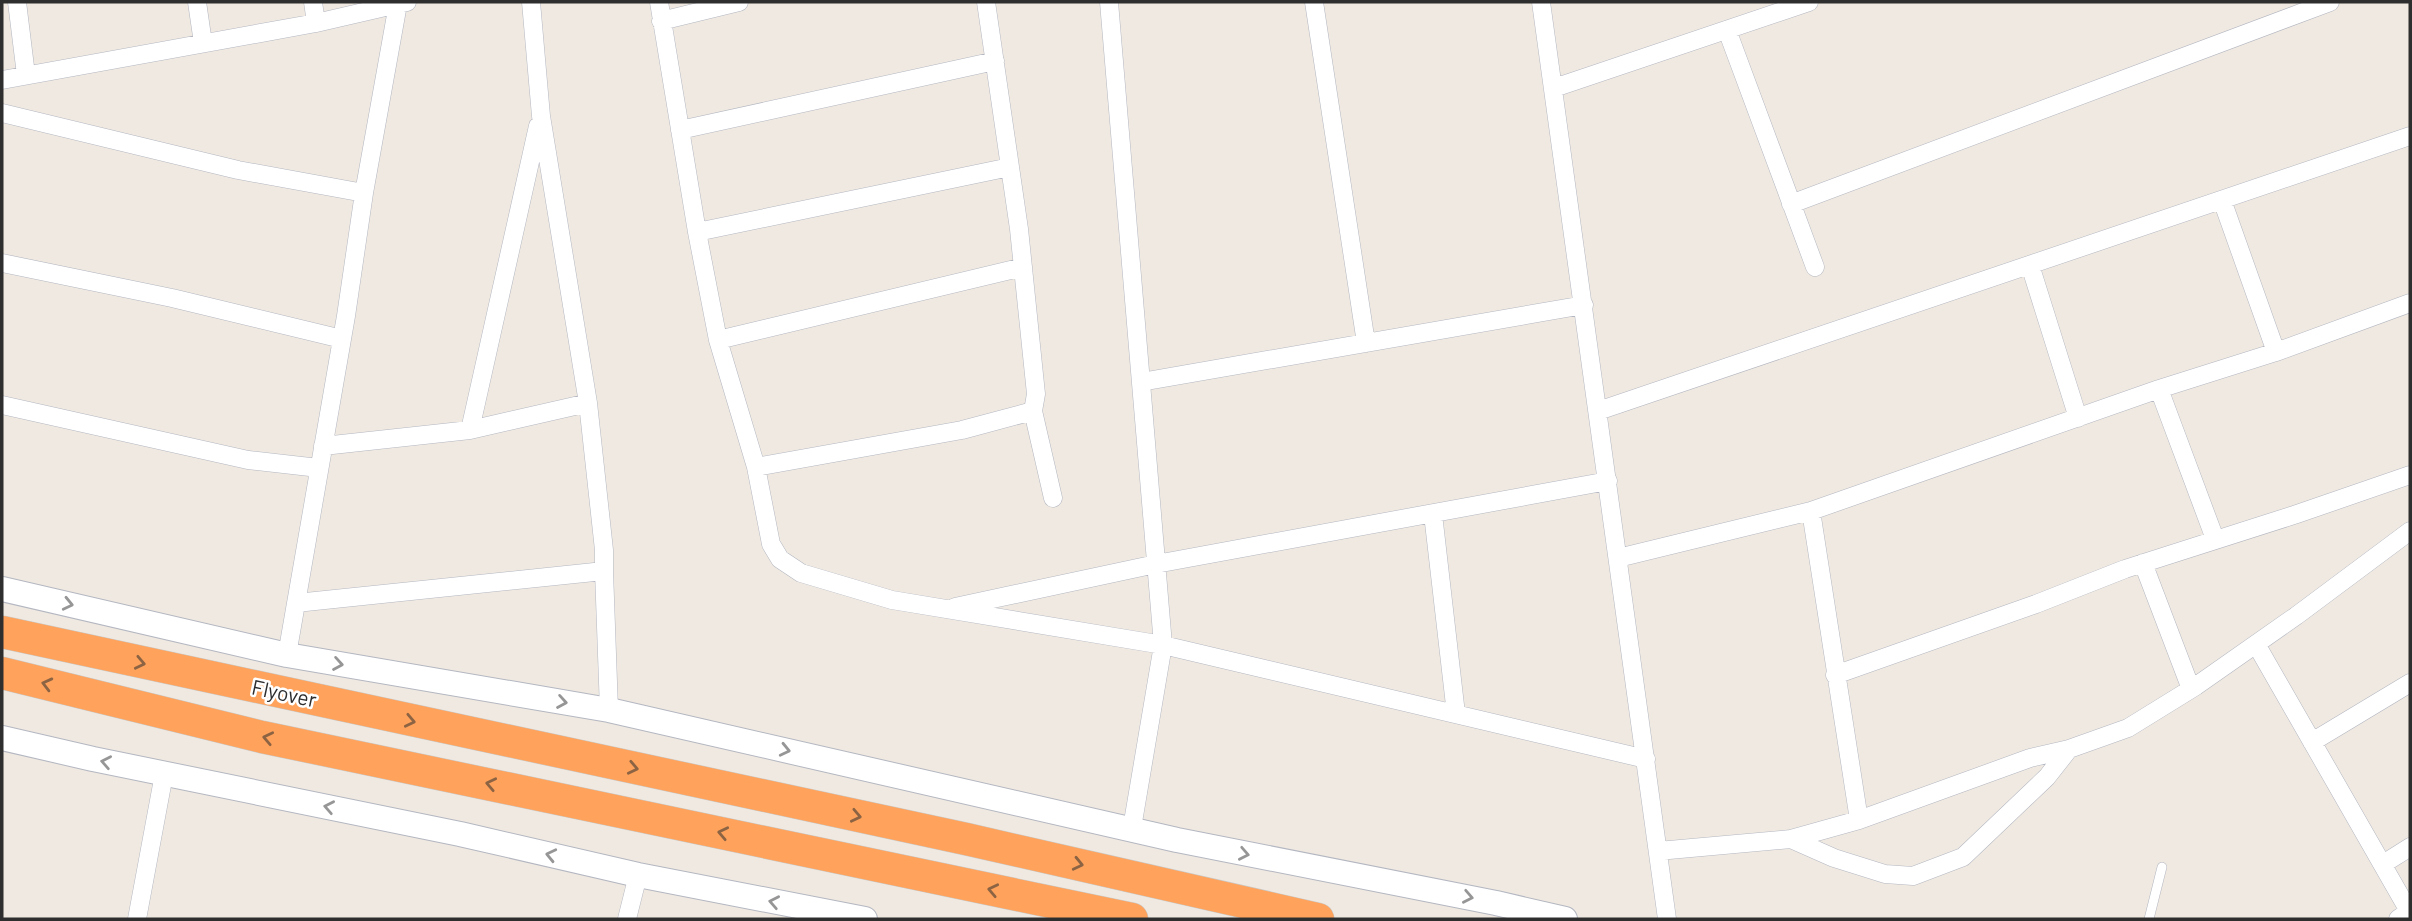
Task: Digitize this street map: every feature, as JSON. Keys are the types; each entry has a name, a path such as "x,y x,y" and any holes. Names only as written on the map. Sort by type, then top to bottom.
{"highway":[{"name":"Flyover","path":"2,632 967,839 1318,919"},
{"path":"2,673 262,737 1132,919"}],"main road":[{"path":"2,589 286,655 609,710 1132,828 1177,841 1565,919"},
{"path":"2,738 460,834 638,875 857,919"}],"street":[{"path":"17,2 26,75"},
{"path":"197,2 204,43"},
{"path":"313,2 316,23"},
{"path":"531,2 541,116 588,403 604,550 609,710"},
{"path":"659,2 697,232 718,340 756,467 771,544 780,559 801,573 892,600 1163,645 1646,759"},
{"path":"662,21 739,2"},
{"path":"985,2 1023,267 1036,394 1033,411 1053,498"},
{"path":"1110,2 1163,645 1132,828"},
{"path":"1314,2 1366,343"},
{"path":"1541,2 1667,919"},
{"path":"1554,88 1727,30 1790,5 1809,2"},
{"path":"1791,204 2330,2"},
{"path":"2,80 316,23 403,3 364,193 342,339 286,655"},
{"path":"1727,30 1815,267"},
{"path":"680,130 995,61"},
{"path":"2,113 238,170 364,193"},
{"path":"470,429 541,116"},
{"path":"1598,411 2410,136"},
{"path":"697,232 1010,167"},
{"path":"2222,200 2276,352"},
{"path":"2,263 173,298 342,339"},
{"path":"2030,265 2078,418"},
{"path":"718,340 1023,267"},
{"path":"1618,558 1811,511 2160,389 2276,352 2410,303"},
{"path":"1141,382 1584,305"},
{"path":"2160,389 2215,539"},
{"path":"323,446 470,429 588,403"},
{"path":"2,405 248,460 319,468"},
{"path":"756,467 962,430 1033,411"},
{"path":"1835,675 2143,563 2410,475"},
{"path":"946,610 1156,564 1608,481"},
{"path":"1811,511 1859,820"},
{"path":"1433,514 1456,714"},
{"path":"1658,852 1791,839 1859,820 2030,758 2069,749 2128,728 2256,644 2410,531"},
{"path":"2143,563 2191,689"},
{"path":"296,603 604,571"},
{"path":"2256,644 2409,911 2398,919"},
{"path":"2312,742 2410,683"},
{"path":"1791,839 1834,858 1885,874 1913,876 1962,857 2047,777 2069,749"},
{"path":"137,919 164,774"},
{"path":"2383,864 2410,848"},
{"path":"627,919 638,875"}],"lane":[{"path":"2149,919 2162,867"}]}
